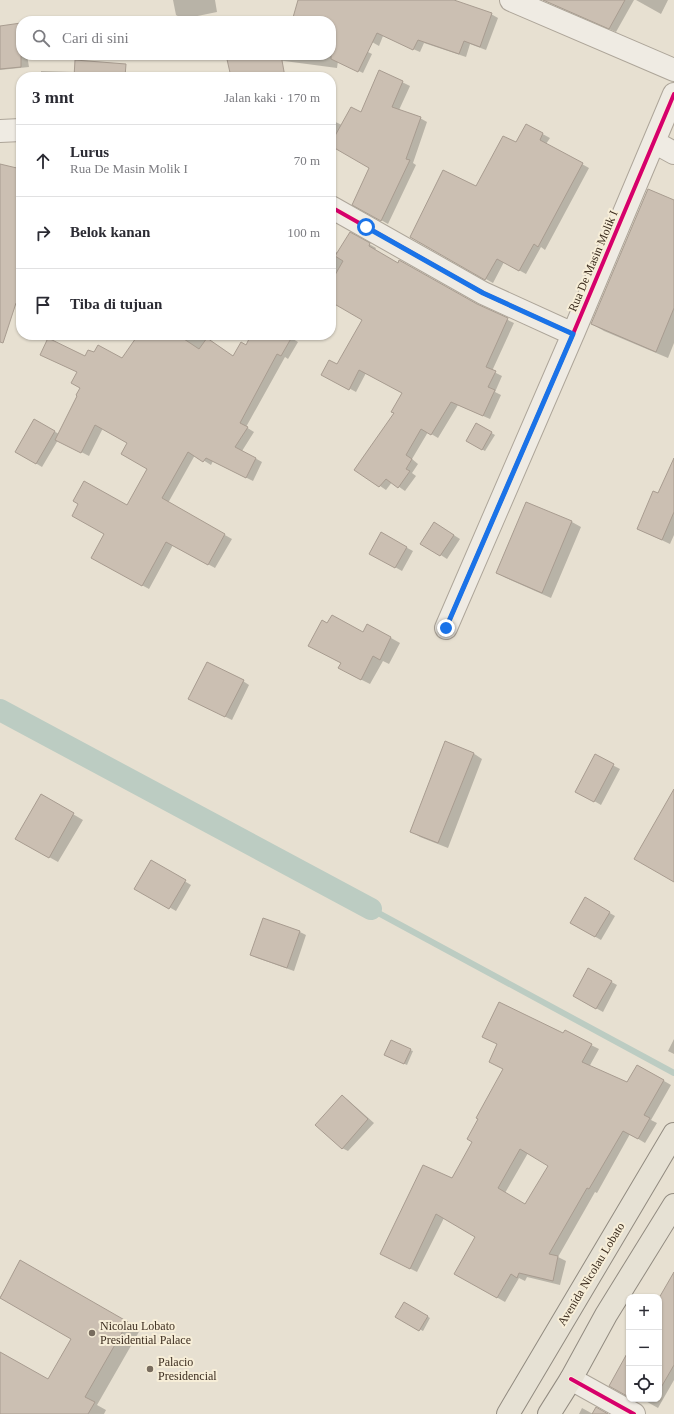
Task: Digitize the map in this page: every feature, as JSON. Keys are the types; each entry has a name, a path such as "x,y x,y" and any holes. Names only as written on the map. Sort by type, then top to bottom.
{"main road":[{"name":"Avenida Nicolau Lobato","path":"508,1414 674,1134"},
{"path":"549,1414 571,1379 606,1315 674,1205"}],"street":[{"path":"511,0 674,70"},
{"name":"Rua De Masin Molik I","path":"446,628 573,334 674,94"},
{"path":"0,131 16,130"},
{"path":"654,142 674,153"},
{"path":"336,210 483,293 573,334"},
{"path":"571,1379 634,1414"}],"building":[{"path":"298,0 454,0 492,13 480,47 464,41 459,54 418,40 413,50 377,33 358,72 333,60 336,60 336,16 293,16"},
{"path":"543,0 625,0 609,29"},
{"path":"16,24 16,60 21,60 21,67 0,69 0,26"},
{"path":"75,60 126,64 125,72 74,72"},
{"path":"227,60 282,60 284,72 230,72"},
{"path":"379,70 403,81 392,107 421,117 406,159 410,160 381,221 352,205 369,168 336,149 336,134 351,107 361,112"},
{"path":"526,124 543,133 540,140 583,163 538,247 534,244 519,271 497,259 485,280 410,237 443,170 476,186 503,136 516,142"},
{"path":"0,164 16,168 16,303 3,343 0,342"},
{"path":"648,189 674,200 674,308 656,352 591,324"},
{"path":"350,232 370,243 369,246 398,263 399,260 477,304 508,318 486,367 496,371 488,387 495,390 483,416 451,402 431,435 421,429 406,455 412,459 406,469 410,471 398,488 386,479 379,487 354,470 394,413 391,412 402,393 359,370 349,390 321,375 329,360 337,364 362,320 336,305 336,273 343,261 336,257"},
{"path":"47,340 52,340 85,356 88,350 94,352 98,345 122,358 135,340 186,340 199,349 206,340 210,340 233,356 241,342 246,345 248,340 290,340 281,356 277,354 240,423 248,427 235,447 256,458 246,478 206,458 203,462 188,452 162,498 225,534 208,565 166,542 142,586 91,558 104,534 72,516 78,504 73,501 84,481 127,505 147,469 121,454 127,443 95,425 81,453 55,440 80,388 71,383 77,372 40,355"},
{"path":"34,419 55,431 36,464 15,452"},
{"path":"476,423 492,432 482,450 466,441"},
{"path":"674,458 674,512 662,540 637,529 653,491 658,493"},
{"path":"526,502 572,521 542,593 496,573"},
{"path":"434,522 454,535 440,556 420,544"},
{"path":"381,532 407,547 395,568 369,554"},
{"path":"332,615 363,632 367,624 391,637 380,660 373,656 361,680 338,668 341,663 308,646 322,620 327,623"},
{"path":"207,662 244,680 225,717 188,699"},
{"path":"445,741 474,753 438,843 410,832"},
{"path":"595,754 614,764 594,802 575,792"},
{"path":"674,789 674,882 634,859"},
{"path":"41,794 74,813 49,858 15,839"},
{"path":"151,860 186,880 169,909 134,889"},
{"path":"585,897 610,912 595,937 570,923"},
{"path":"263,918 300,931 287,968 250,955"},
{"path":"588,968 612,981 596,1009 573,996"},
{"path":"499,1002 563,1033 565,1030 592,1044 582,1062 627,1082 637,1065 664,1080 644,1115 650,1118 638,1139 623,1131 589,1189 587,1188 549,1254 558,1256 553,1281 519,1273 517,1278 511,1274 497,1298 454,1274 475,1237 436,1214 410,1269 380,1254 423,1165 452,1178 472,1142 467,1139 478,1119 476,1118 503,1069 489,1062 497,1044 482,1037","holes":["520,1149 548,1166 525,1204 498,1188"]},
{"path":"391,1040 411,1049 404,1064 384,1055"},
{"path":"342,1095 368,1119 342,1149 315,1125"},
{"name":"Nicolau Lobato Presidential Palace","path":"20,1260 128,1322 85,1397 95,1402 88,1414 0,1414 0,1352 48,1379 71,1339 0,1298"},
{"path":"674,1272 674,1365 662,1386 662,1294"},
{"path":"404,1302 428,1316 419,1331 395,1317"},
{"path":"626,1355 626,1395 609,1386"},
{"path":"596,1407 608,1414 592,1414"}],"waterway":[{"path":"0,710 371,909"},
{"path":"371,909 674,1073"}],"cycle path":[{"path":"336,210 483,293 573,334 674,94"},
{"path":"446,628 573,334"},
{"path":"571,1379 634,1414"}],"place":[{"name":"Nicolau Lobato Presidential Palace","path":"92,1333"},
{"name":"Palacio Presidencial","path":"150,1369"}],"route":[{"path":"366,227 483,293 573,334 446,628"}]}
